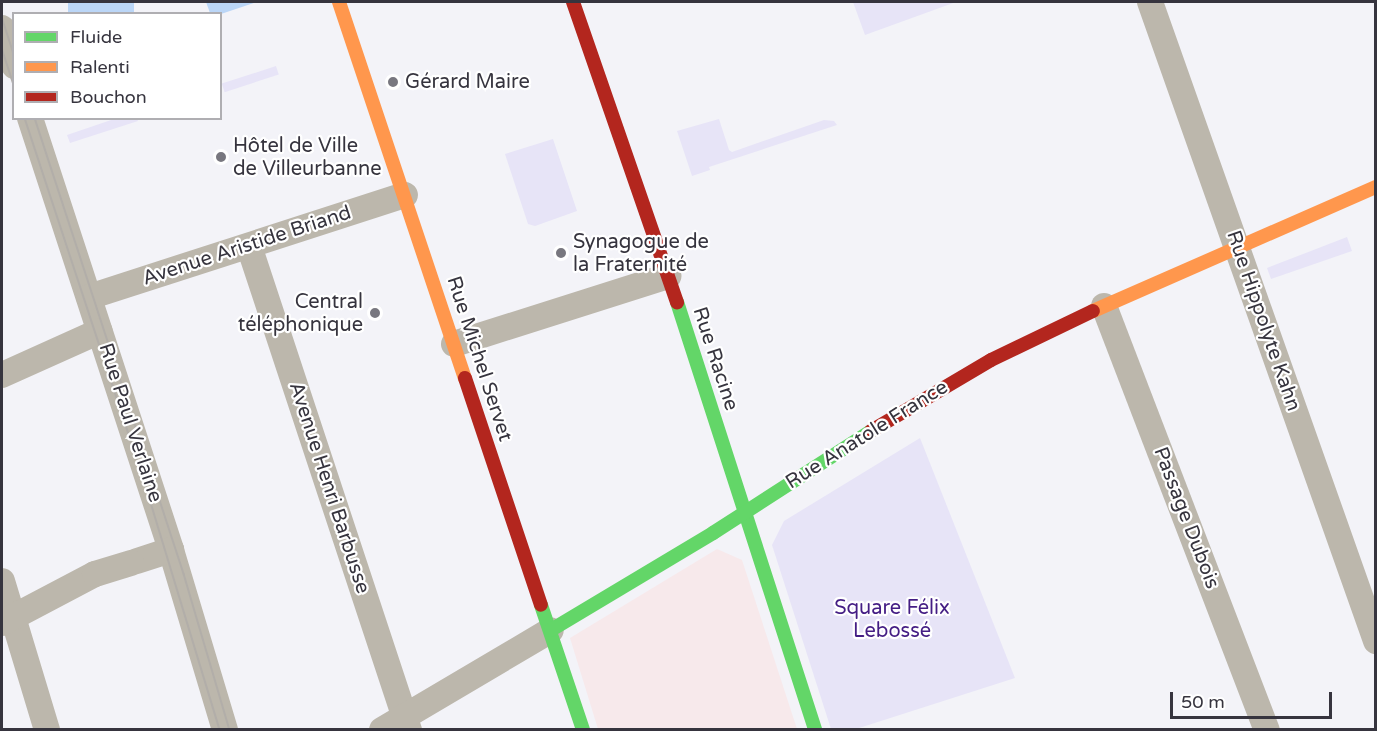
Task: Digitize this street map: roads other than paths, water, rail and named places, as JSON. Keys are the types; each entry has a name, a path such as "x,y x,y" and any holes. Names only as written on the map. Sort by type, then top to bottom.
{"street":[{"name":"Rue Michel Servet","path":"339,2 583,729"},
{"name":"Rue Racine","path":"573,2 668,276 815,729"},
{"name":"Rue Hippolyte Kahn","path":"1150,2 1376,641"},
{"path":"2,28 12,60"},
{"name":"Rue Paul Verlaine","path":"31,120 171,550 225,729"},
{"name":"Rue Anatole France","path":"382,729 407,723 551,630 745,512 895,416 991,360 1104,306 1376,187"},
{"name":"Avenue Aristide Briand","path":"89,297 405,195"},
{"name":"Avenue Henri Barbusse","path":"249,246 407,723"},
{"path":"454,344 668,276"},
{"name":"Passage Dubois","path":"1104,306 1267,729"},
{"path":"2,375 100,331"},
{"path":"7,620 95,574 171,550"},
{"path":"2,581 7,620 47,729"}],"water":[{"path":"68,2 134,2 134,12 68,12"},
{"path":"206,2 257,2 222,14 210,12"}],"tram line":[{"path":"2,17 12,47"},
{"path":"2,48 12,78"},
{"path":"26,120 145,483 220,730"},
{"path":"36,120 184,574 230,730"}],"place":[{"name":"Gérard Maire","path":"393,82"},
{"name":"Hôtel de Ville de Villeurbanne","path":"221,157"},
{"name":"Synagogue de la Fraternité","path":"561,253"},
{"name":"Central téléphonique","path":"375,313"}],"park label":[{"name":"Square Félix Lebossé","path":"892,620"}]}
